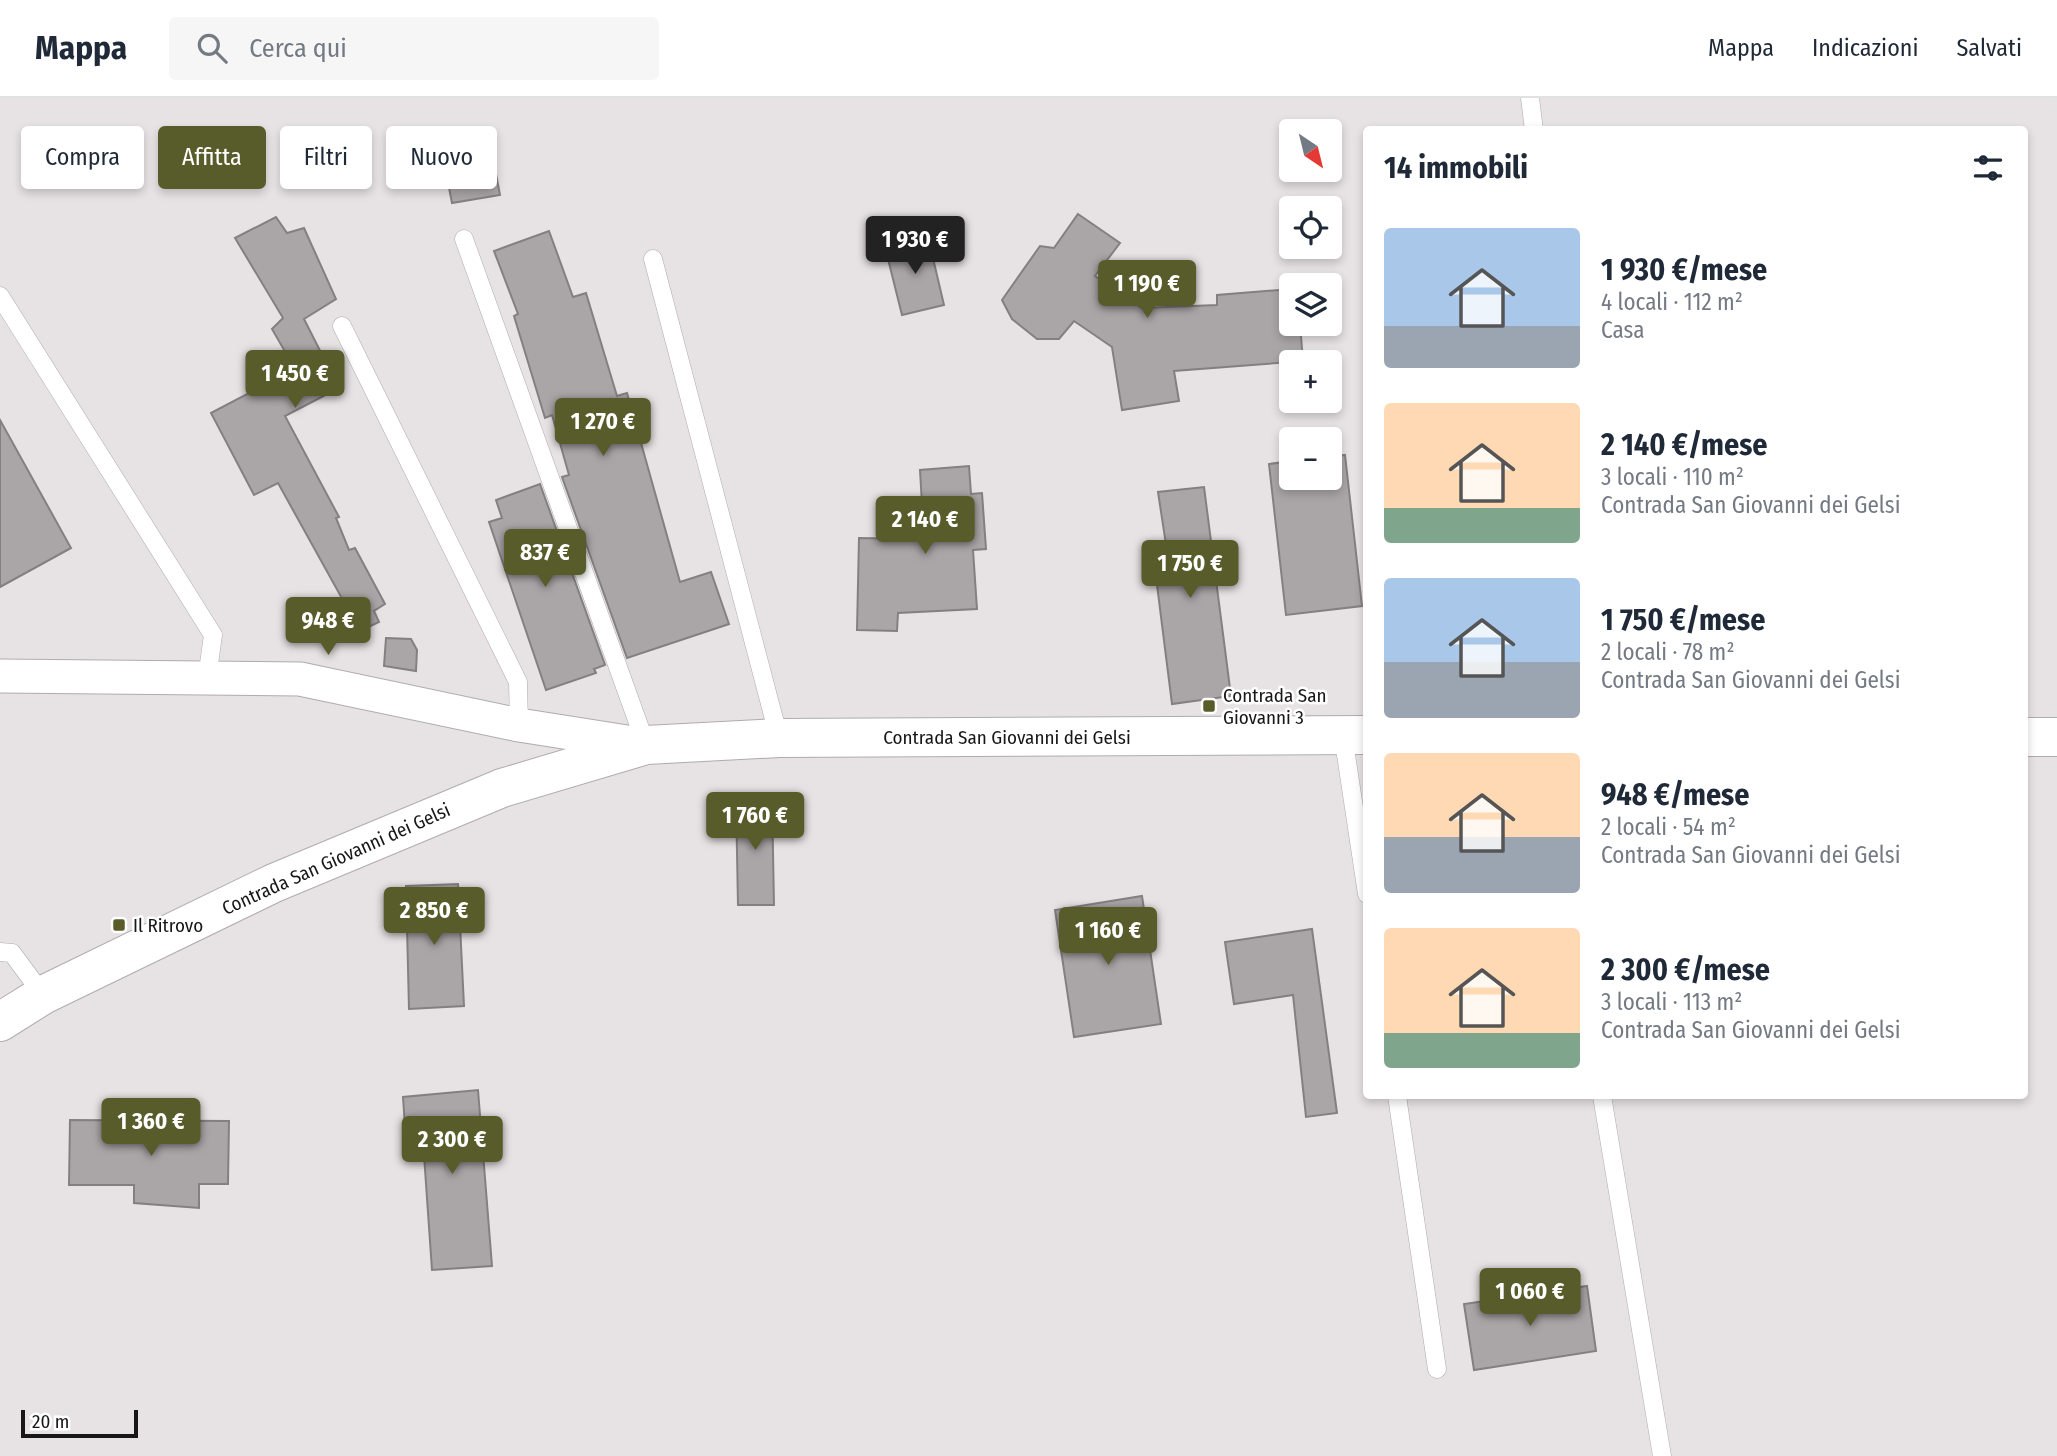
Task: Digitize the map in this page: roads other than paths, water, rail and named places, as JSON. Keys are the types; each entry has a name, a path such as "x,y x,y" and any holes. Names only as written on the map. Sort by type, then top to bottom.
{"main road":[{"name":"Contrada San Giovanni dei Gelsi","path":"0,1022 43,995 274,883 502,788 646,745 779,738 1355,735"},
{"path":"2028,737 2057,737"}],"street":[{"name":"Contrada San Giovanni dei Gelsi","path":"0,676 300,679 519,725 646,745"}],"lane":[{"path":"1530,98 1534,126"},
{"path":"464,239 646,745"},
{"path":"653,259 779,738"},
{"path":"0,296 213,635 207,678"},
{"path":"342,326 518,682 519,725"},
{"path":"1355,735 1363,841"},
{"path":"0,952 12,953 43,995"},
{"path":"1397,1099 1437,1369"},
{"path":"1602,1099 1662,1456"}],"place":[{"name":"Contrada San Giovanni 3","path":"1209,706"},
{"name":"Il Ritrovo","path":"119,925"}]}
